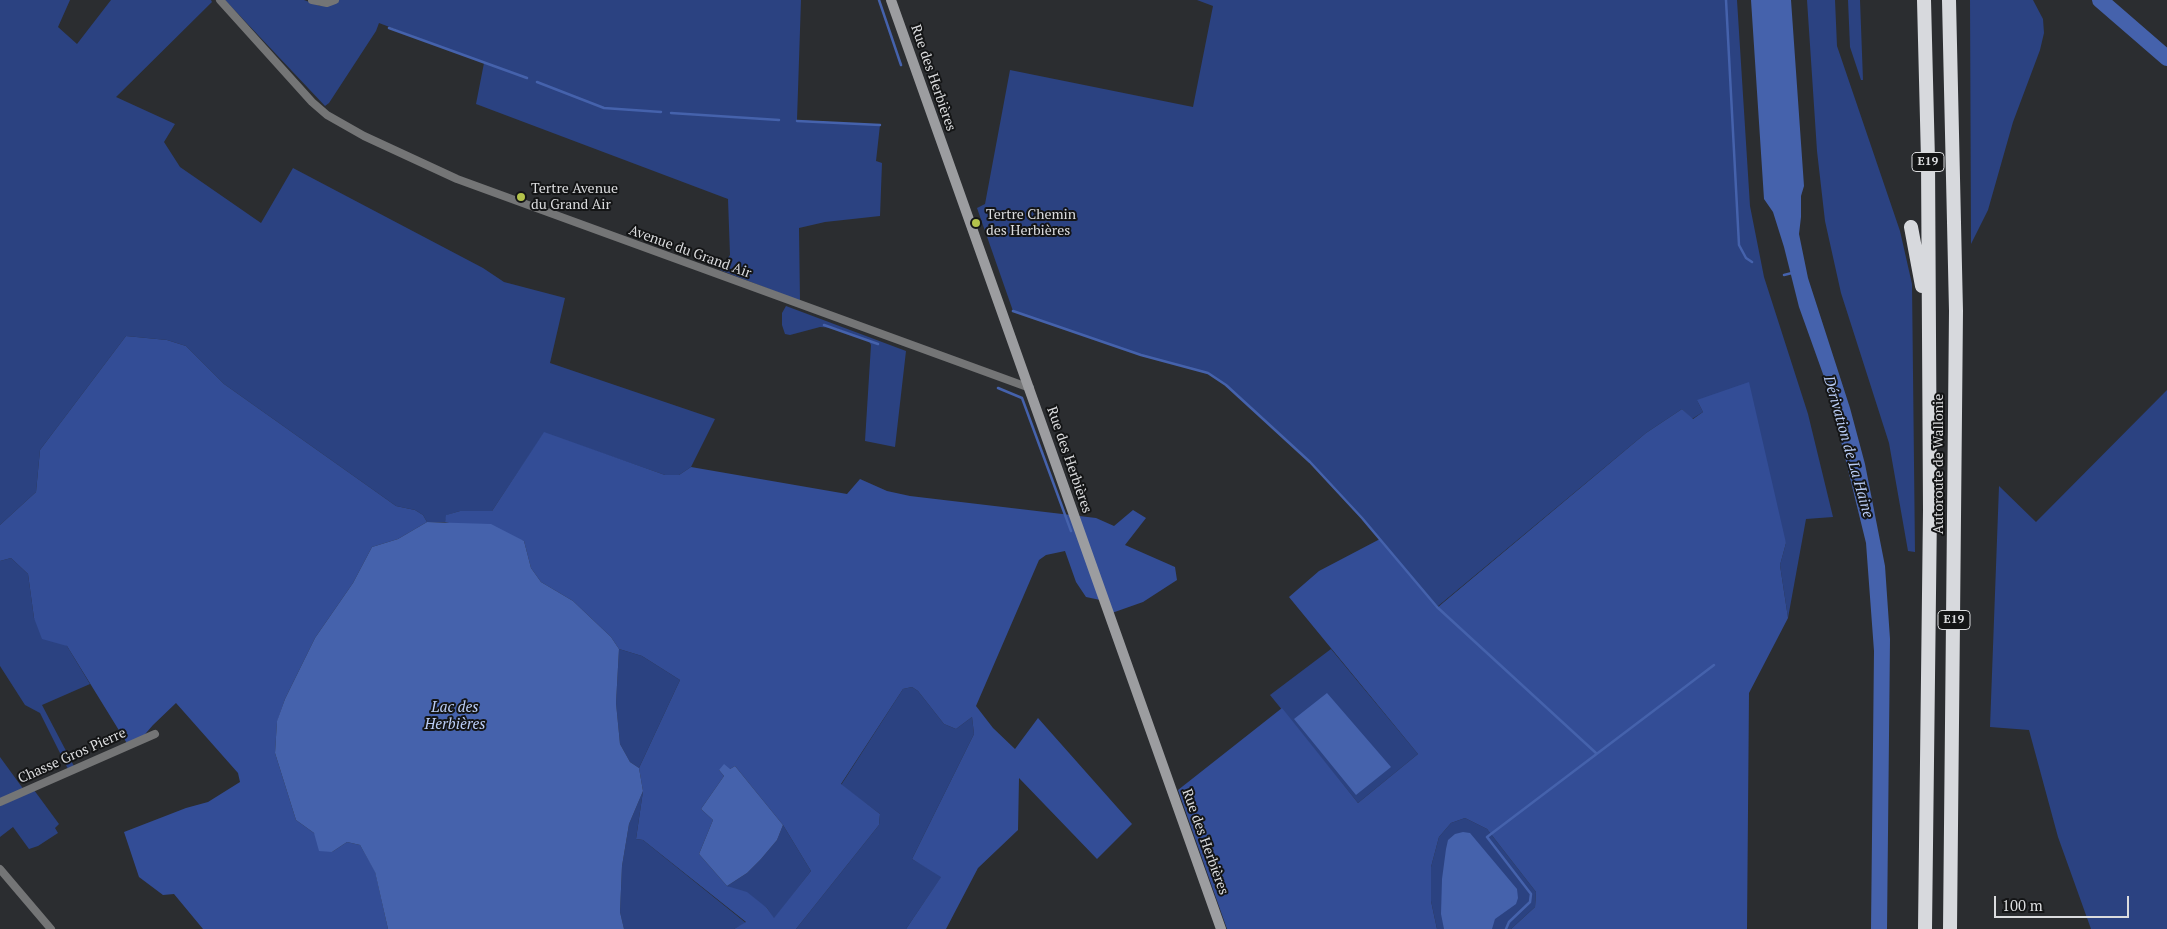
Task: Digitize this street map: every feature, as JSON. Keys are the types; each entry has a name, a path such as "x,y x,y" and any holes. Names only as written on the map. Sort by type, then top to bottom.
{"highway":[{"name":"Autoroute de Wallonie","path":"1924,0 1928,160 1930,510 1926,929"},
{"name":"Autoroute de Wallonie","path":"1949,0 1956,321 1950,929"},
{"path":"1951,52 1958,0"},
{"path":"1911,227 1929,324"}],"street":[{"name":"Avenue du Grand Air","path":"220,0 312,102 327,114 364,136 457,179 1030,388"},
{"path":"312,0 326,3 335,0"},
{"name":"Rue des Herbières","path":"891,0 1221,929"},
{"name":"Chasse Gros Pierre","path":"0,802 155,734"},
{"path":"0,869 51,929"}],"shaded area":[{"path":"0,0 70,0 58,27 77,44 111,0 211,0 212,2 116,97 175,124 164,142 180,167 261,223 293,168 483,268 504,282 565,298 550,363 715,419 691,467 679,475 665,475 544,433 492,511 460,511 447,515 445,522 427,522 423,515 415,510 396,506 224,384 186,346 167,340 126,336 40,450 36,492 0,525"},
{"path":"225,0 304,0 320,6 331,5 339,0 801,0 797,120 880,125 876,161 882,163 880,216 825,222 799,228 800,301 720,270 730,255 728,199 476,104 484,63 379,23 376,31 329,103 325,106"},
{"path":"1197,0 1737,0 1750,206 1764,277 1808,414 1833,517 1806,519 1788,618 1780,565 1786,543 1697,400 1703,412 1692,419 1682,409 1646,433 1437,607 1362,518 1310,462 1226,385 1208,373 1141,355 1013,311 977,208 985,204 1010,70 1193,107 1213,6"},
{"path":"1807,0 1835,0 1837,46 1900,231 1912,284 1915,552 1908,551 1889,443 1841,293 1825,221 1817,151"},
{"path":"1848,0 1860,0 1863,80 1861,80 1850,47"},
{"path":"1970,0 2033,0 2043,19 2044,33 2040,50 2013,122 1988,210 1971,244"},
{"path":"786,306 906,351 895,447 865,441 871,345 869,341 836,328 820,327 790,335 785,334 782,325 782,313"},
{"path":"126,336 167,340 186,346 224,384 396,506 415,510 423,515 427,522 398,539 372,547 353,583 315,638 285,699 277,722 275,753 296,820 314,833 332,852 347,842 360,845 375,871 388,929 203,929 174,894 163,895 139,877 124,832 186,808 208,802 240,782 238,773 176,703 140,740 128,745 67,646 42,639 34,618 28,574 11,558 0,561 0,525 36,492 40,450"},
{"path":"1749,382 1786,543 1780,565 1788,618 1749,693 1747,929 1511,929 1535,907 1536,892 1487,829 1465,818 1451,823 1439,837 1431,867 1431,901 1437,929 1227,929 1178,790 1282,708 1358,803 1418,754 1289,597 1319,571 1380,539 1438,607 1646,433 1682,409 1693,419 1703,412 1697,400"},
{"path":"2167,390 2167,929 2091,929 2058,837 2029,730 1990,727 1999,486 2036,522"},
{"path":"544,432 665,475 679,475 691,467 847,494 860,479 887,491 910,496 1096,518 1114,526 1133,510 1146,518 1125,545 1175,567 1177,580 1143,602 1109,614 1105,601 1086,597 1076,582 1065,551 1046,555 1039,560 976,706 993,728 1015,749 1038,718 1132,824 1097,859 1019,778 1018,830 978,868 946,929 906,929 941,877 912,859 974,734 972,717 956,729 944,724 918,691 912,687 903,689 841,784 880,814 879,825 796,929 734,929 746,922 643,840 636,839 643,791 639,768 680,680 642,656 619,649 611,637 573,601 541,582 531,568 524,541 445,522 446,515 460,511 492,511","holes":["735,766 783,825 811,871 774,918 767,908 747,892 727,886 699,854 713,820 701,809 724,776 719,770 730,769"]},
{"path":"11,558 28,574 34,618 67,646 90,684 42,705 75,768 69,771 40,713 25,705 0,666 0,561"},
{"path":"619,649 642,656 680,680 639,768 630,762 620,744 616,703"},
{"path":"1331,649 1418,754 1358,803 1270,695"},
{"path":"912,687 918,691 944,724 956,729 972,717 974,734 912,859 942,876 906,929 796,929 879,825 880,814 841,785 903,689"},
{"path":"0,757 24,790 0,802"},
{"path":"34,790 59,824 55,828 58,833 38,846 29,849 13,827 0,837 0,806"},
{"path":"643,791 636,839 643,840 746,923 734,929 624,929 620,912 622,866 629,824"},
{"path":"1465,818 1487,829 1536,892 1535,907 1511,929 1437,929 1431,901 1431,867 1439,837 1451,823"},
{"path":"783,825 811,871 774,919 767,908 727,886 747,873 761,859 777,840"}],"water":[{"name":"Dérivation de La Haine","path":"1751,0 1791,0 1804,186 1801,196 1799,234 1808,278 1850,408 1865,464 1885,566 1890,639 1887,929 1871,929 1874,651 1866,543 1828,388 1799,307 1773,212 1764,199"},
{"name":"Lac des Herbières","path":"427,522 491,524 524,541 531,568 541,582 573,601 611,637 619,649 616,703 620,744 630,762 639,768 643,791 629,824 622,866 620,912 624,929 388,929 375,872 360,845 347,842 332,852 319,851 314,833 296,820 275,753 277,721 285,699 315,638 353,583 372,547 398,539"},
{"path":"1327,693 1391,767 1356,795 1294,719"},
{"path":"724,764 730,769 735,766 783,825 777,840 761,859 747,873 727,886 699,854 713,820 701,809 724,776 719,770"},
{"path":"1470,833 1517,889 1518,898 1516,904 1495,919 1492,929 1444,929 1441,914 1442,879 1446,849 1448,840 1455,834"}],"waterway":[{"path":"879,0 901,65"},
{"path":"1726,0 1739,245 1746,258 1752,262"},
{"path":"2100,0 2167,58"},
{"path":"389,28 527,78"},
{"path":"537,82 604,108 661,112"},
{"path":"671,113 779,120"},
{"path":"797,121 880,125"},
{"path":"1784,275 1792,273"},
{"path":"1013,311 1141,355 1208,373 1226,385 1310,462 1362,518 1437,607 1596,753"},
{"path":"824,325 878,344"},
{"path":"998,388 1022,398 1071,531"},
{"path":"1506,929 1509,922 1530,902 1531,894 1487,837 1714,665"}],"place":[{"name":"Tertre Avenue du Grand Air","path":"521,197"},
{"name":"Tertre Chemin des Herbières","path":"976,223"}]}
